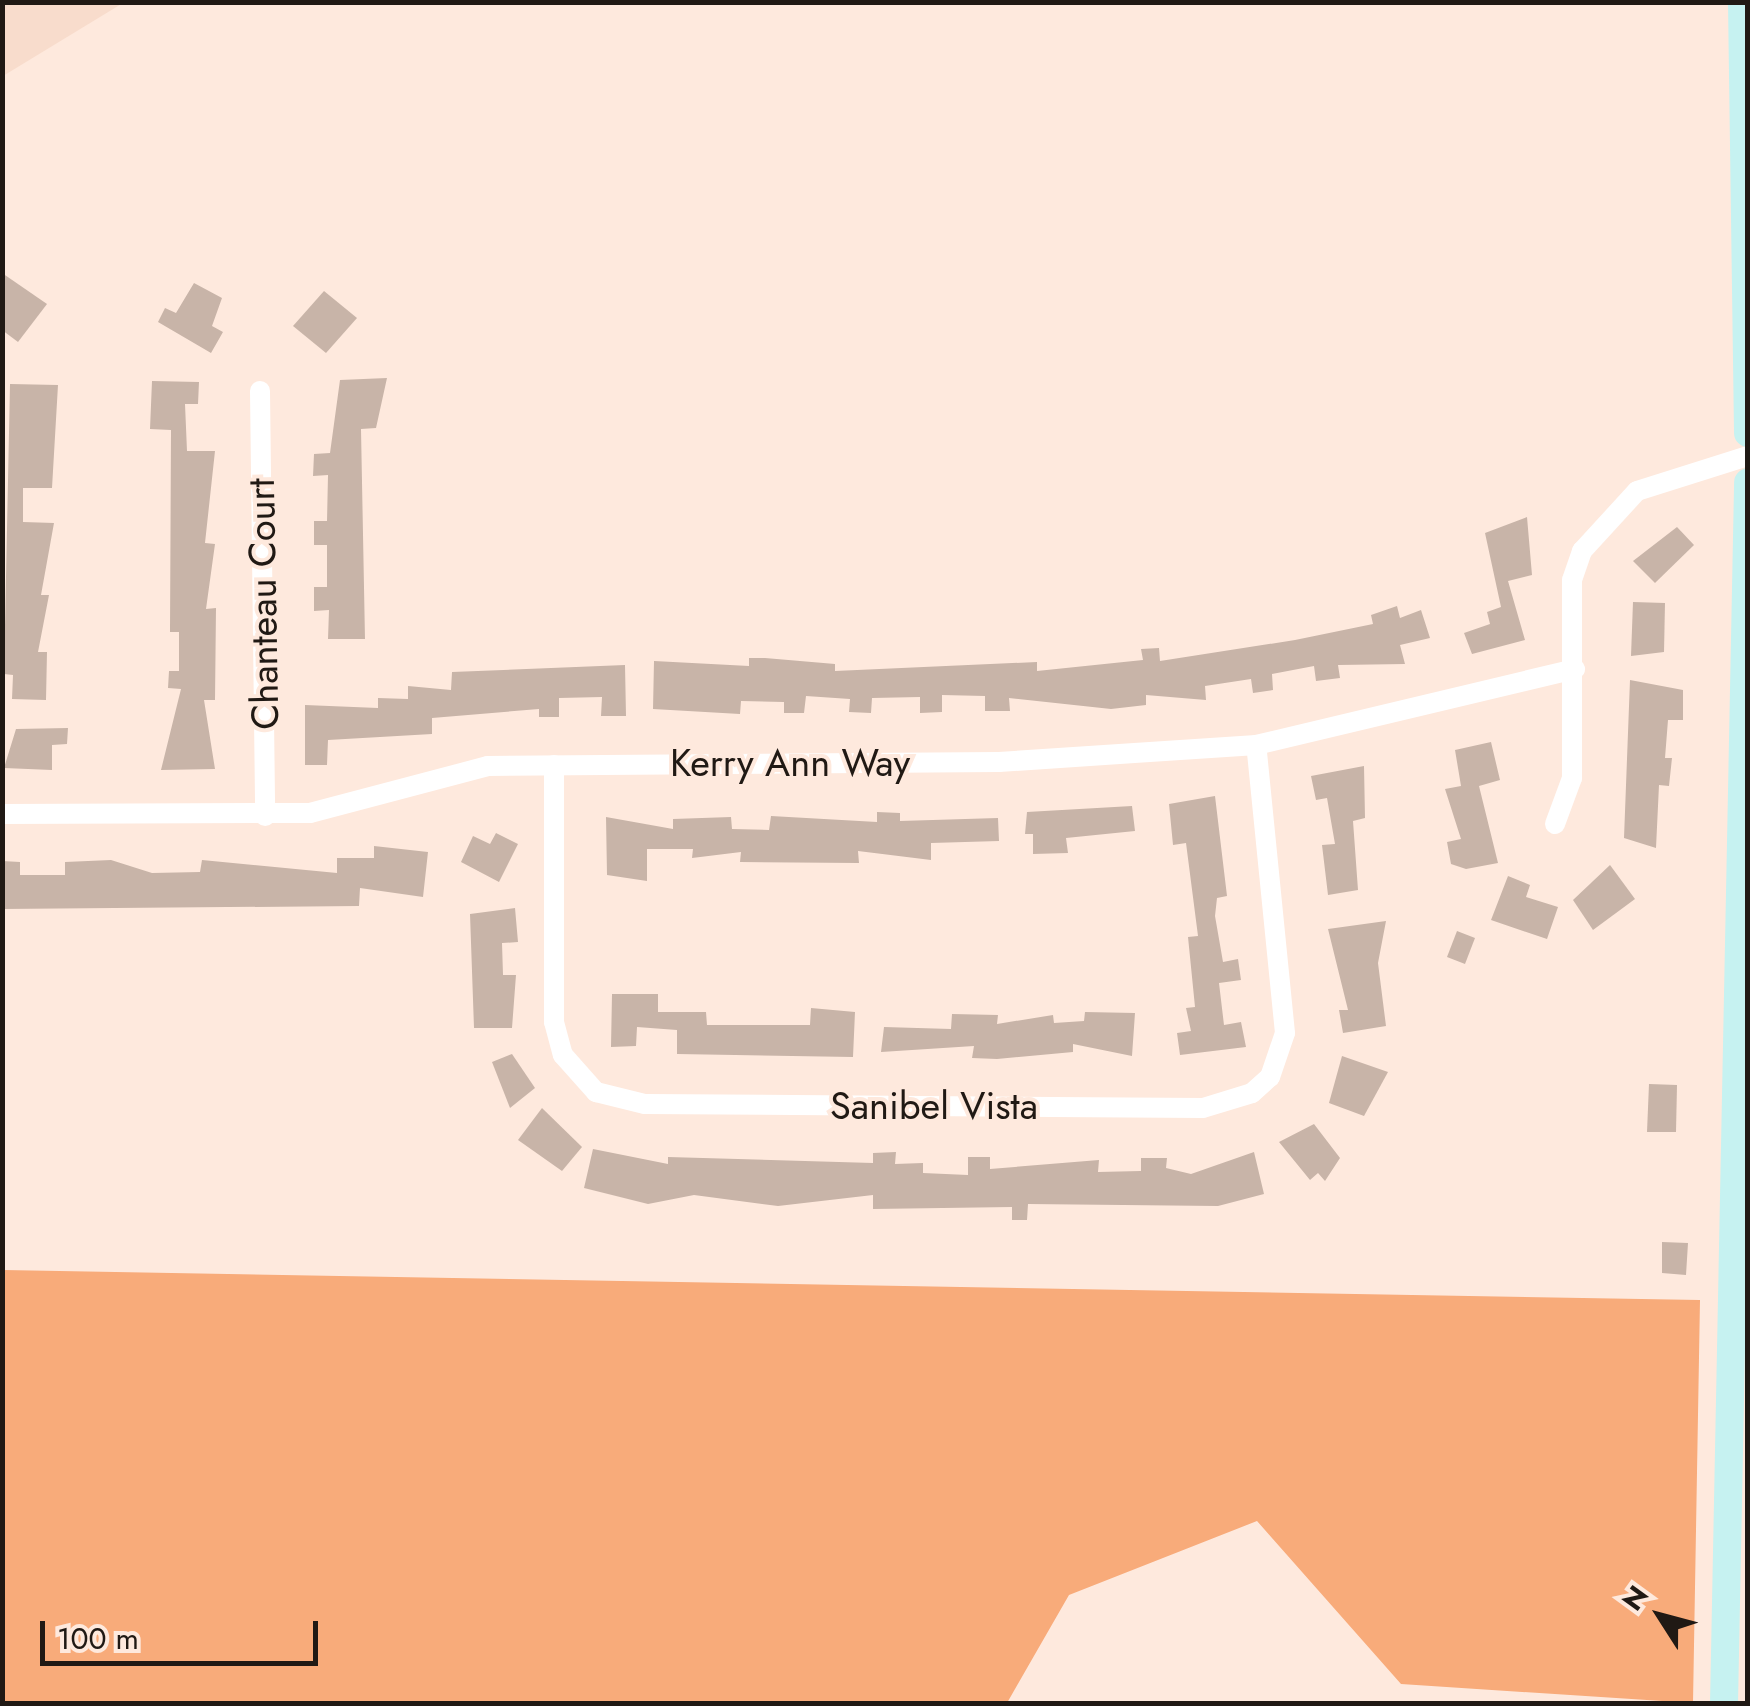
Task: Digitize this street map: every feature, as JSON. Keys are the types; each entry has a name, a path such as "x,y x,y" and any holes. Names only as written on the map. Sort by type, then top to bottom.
{"street":[{"path":"1742,2 1748,433"},
{"name":"Chanteau Court","path":"260,391 266,816"},
{"path":"1555,824 1572,778 1572,580 1598,526 1637,491 1748,456"},
{"path":"1724,1704 1743,1230 1748,482"},
{"name":"Kerry Ann Way","path":"2,814 266,816 332,810 488,766 999,762 1256,746 1574,668"},
{"name":"Sanibel Vista","path":"554,765 554,1022 563,1054 596,1092 644,1104 1203,1108 1252,1094 1270,1077 1285,1033 1256,746"}],"shaded area":[{"path":"3,2 123,2 123,3 3,76"},
{"path":"3,1270 1700,1300 1693,1703 1401,1684 1257,1521 1069,1595 1007,1703 3,1703"}],"building":[{"path":"2,273 47,304 18,342 2,330"},
{"path":"194,283 222,298 212,326 223,332 211,353 158,322 165,308 176,313"},
{"path":"324,291 357,318 326,353 293,326"},
{"path":"387,378 376,428 361,429 365,639 328,639 329,610 314,611 314,587 327,587 327,545 314,545 314,521 327,521 328,475 313,476 314,454 330,453 340,380"},
{"path":"152,381 199,382 198,404 185,404 187,451 215,451 205,543 215,544 206,609 216,608 215,700 204,700 215,769 161,770 181,689 168,688 169,671 179,671 179,632 170,632 171,430 150,429"},
{"path":"10,384 58,385 52,488 23,488 23,522 54,523 41,595 49,595 38,652 47,652 46,700 12,699 13,675 4,674"},
{"path":"1527,517 1532,575 1508,581 1525,640 1472,654 1464,633 1490,624 1487,612 1501,607 1485,533"},
{"path":"1677,527 1694,545 1655,583 1633,561"},
{"path":"1633,602 1665,603 1664,652 1631,656"},
{"path":"1397,606 1400,618 1421,610 1430,638 1400,645 1405,664 1338,665 1340,678 1316,681 1314,666 1272,674 1273,690 1253,693 1251,679 1205,686 1206,700 1146,695 1146,705 1111,709 1009,698 1010,711 985,711 985,696 942,695 942,712 920,713 920,697 872,698 871,713 849,712 850,699 806,696 804,713 784,713 784,702 741,701 740,714 653,709 654,661 749,666 749,658 765,658 835,664 835,671 1037,662 1037,671 1143,660 1141,649 1159,648 1160,661 1295,640 1373,624 1371,615"},
{"path":"625,665 626,716 601,716 602,697 559,698 559,717 539,717 539,709 432,718 432,734 328,740 327,765 305,765 305,705 378,708 378,698 408,699 408,686 451,690 452,672"},
{"path":"1630,680 1683,690 1683,720 1668,720 1665,758 1672,758 1669,786 1659,785 1656,848 1624,838"},
{"path":"68,728 67,744 52,745 52,770 4,768 16,729"},
{"path":"1491,742 1500,780 1479,786 1498,863 1466,869 1451,864 1447,842 1461,839 1445,789 1461,786 1455,750"},
{"path":"1364,766 1365,818 1353,821 1358,890 1328,895 1322,845 1335,844 1327,798 1316,800 1311,776"},
{"path":"1215,796 1227,896 1217,898 1215,916 1223,962 1238,959 1241,980 1219,983 1224,1025 1241,1022 1246,1047 1180,1055 1177,1033 1191,1031 1186,1008 1195,1007 1188,937 1198,936 1186,843 1173,845 1169,804"},
{"path":"1132,806 1135,831 1066,838 1068,853 1033,854 1033,834 1025,834 1027,812"},
{"path":"877,812 900,813 900,821 998,818 999,841 931,843 931,860 858,851 859,863 740,862 741,852 692,858 693,849 647,849 647,881 607,875 606,817 673,829 673,819 731,817 732,829 769,830 771,816 877,822"},
{"path":"496,833 518,844 499,882 461,862 473,836 490,844"},
{"path":"374,846 428,852 423,897 360,888 359,906 2,909 2,861 20,862 20,875 65,875 65,862 111,860 152,873 200,872 202,860 337,873 337,858 374,858"},
{"path":"1610,865 1635,899 1593,930 1573,900"},
{"path":"1508,876 1530,885 1526,897 1558,907 1547,939 1491,920"},
{"path":"515,908 518,942 502,943 503,975 516,975 512,1028 474,1028 470,914"},
{"path":"1386,921 1378,963 1386,1026 1343,1033 1339,1010 1348,1010 1328,929"},
{"path":"1457,931 1475,938 1465,964 1447,957"},
{"path":"612,994 658,994 658,1012 706,1012 707,1025 810,1025 811,1008 855,1012 853,1057 677,1054 677,1030 637,1027 636,1046 611,1047"},
{"path":"1085,1012 1135,1013 1132,1056 1073,1044 1073,1052 997,1059 972,1058 974,1046 881,1052 884,1027 951,1029 952,1014 998,1015 997,1024 1053,1015 1054,1023 1084,1021"},
{"path":"512,1054 535,1088 510,1108 492,1062"},
{"path":"1342,1056 1388,1072 1364,1116 1329,1103"},
{"path":"1649,1084 1677,1085 1676,1132 1647,1132"},
{"path":"542,1108 582,1147 562,1171 518,1140"},
{"path":"1314,1124 1340,1158 1325,1181 1318,1173 1310,1180 1279,1142"},
{"path":"593,1149 668,1164 668,1157 873,1163 873,1153 896,1152 895,1164 923,1163 923,1173 968,1175 968,1157 990,1157 990,1169 1099,1160 1098,1172 1141,1171 1141,1158 1167,1158 1166,1168 1191,1174 1254,1152 1264,1194 1218,1206 1028,1204 1027,1220 1012,1220 1012,1207 873,1209 873,1195 778,1206 694,1195 648,1204 584,1188"},
{"path":"1662,1242 1688,1243 1686,1275 1662,1273"}]}
